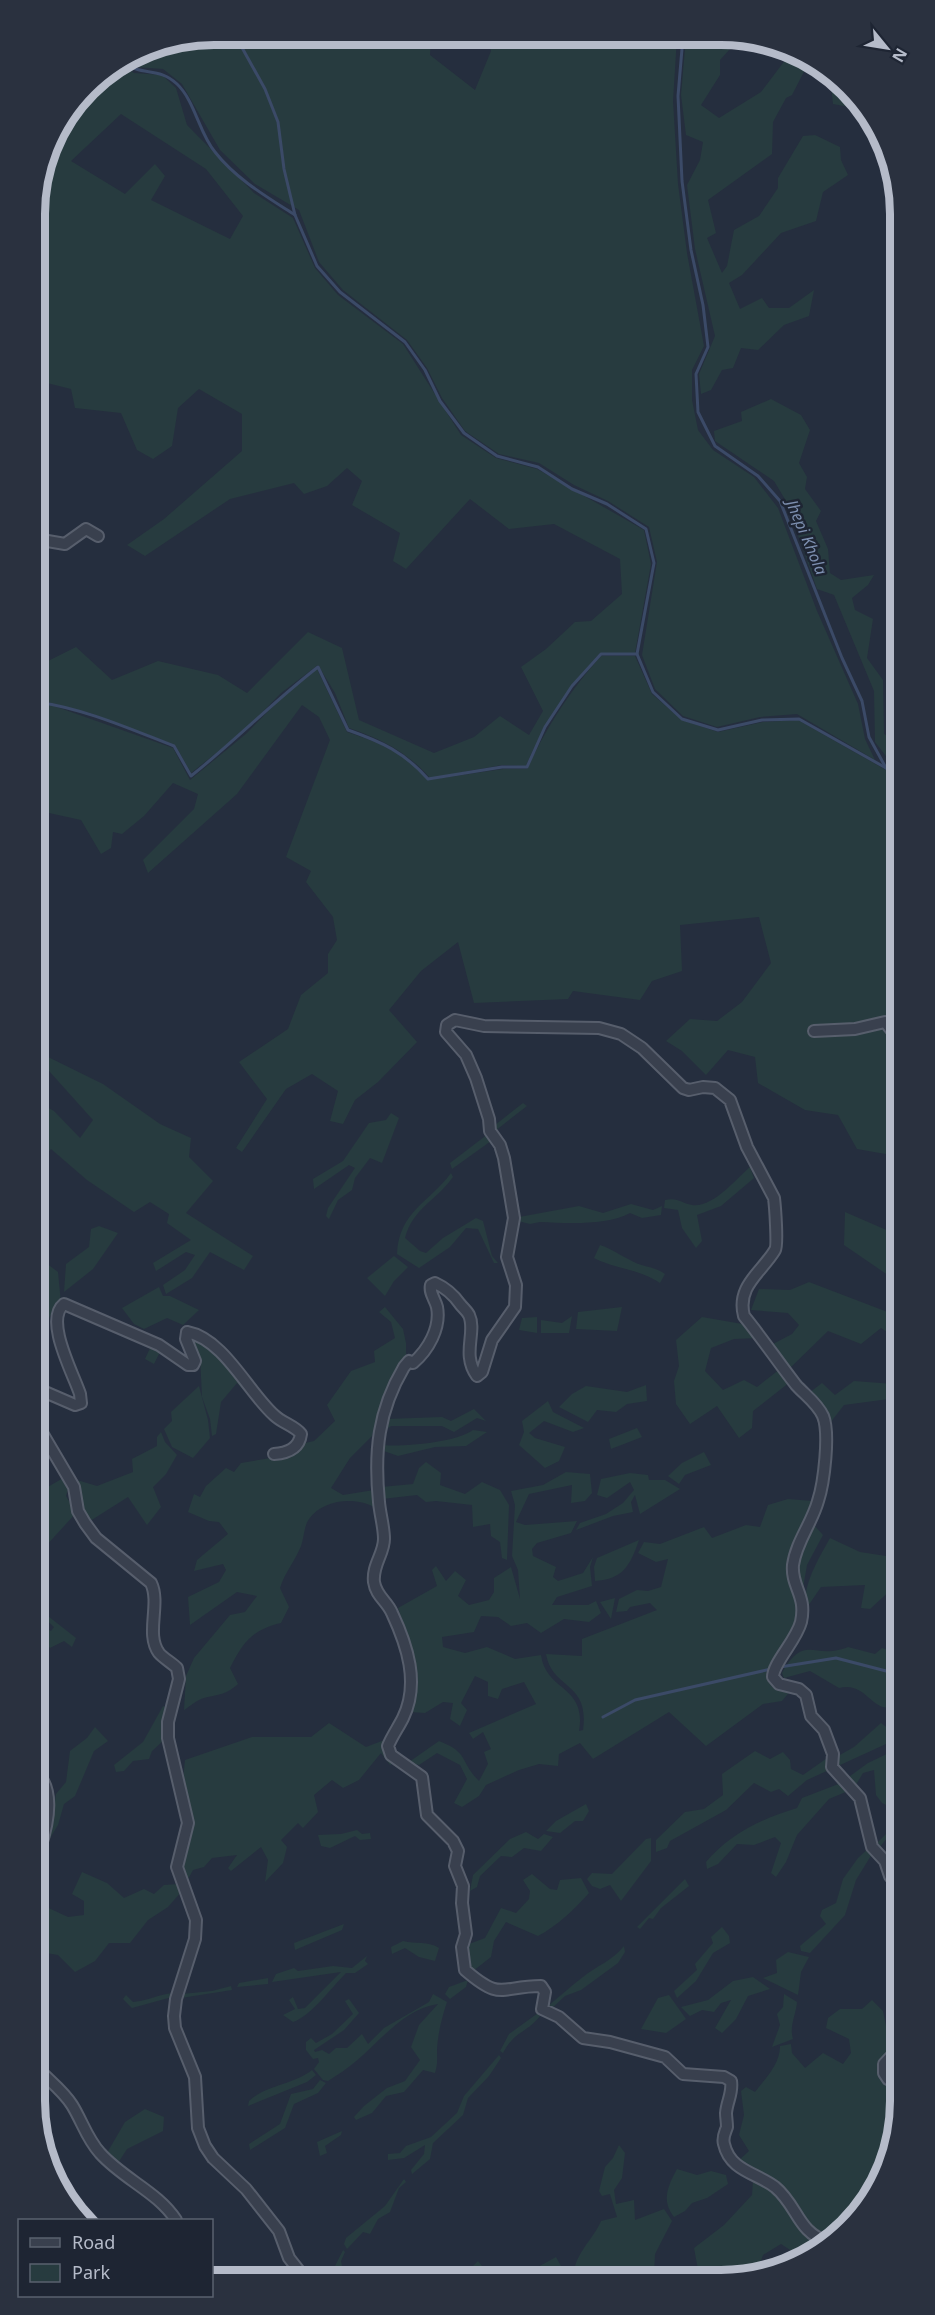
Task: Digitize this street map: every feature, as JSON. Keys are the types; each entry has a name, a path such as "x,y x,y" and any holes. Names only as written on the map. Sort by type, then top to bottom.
{"street":[{"path":"45,541 65,544 86,529 98,536"},
{"path":"820,2238 806,2231 784,2196 765,2180 742,2170 724,2148 723,2139 727,2126 726,2111 733,2089 731,2081 724,2078 683,2074 665,2057 610,2042 583,2038 559,2017 542,2009 545,1992 541,1986 502,1991 489,1989 465,1970 462,1947 466,1935 462,1903 463,1886 455,1866 458,1851 453,1841 427,1815 422,1777 391,1755 388,1746 404,1717 410,1683 405,1640 390,1608 377,1593 374,1582 374,1568 384,1537 376,1461 382,1417 405,1367 409,1361 414,1364 419,1358 436,1328 437,1309 430,1285 435,1283 453,1293 469,1314 471,1321 468,1347 473,1370 477,1376 482,1372 492,1340 512,1314 516,1295 507,1257 514,1218 505,1165 500,1145 490,1131 486,1105 472,1067 466,1054 446,1032 447,1025 455,1020 484,1026 599,1028 621,1035 642,1048 682,1088 716,1088 730,1100 747,1147 774,1198 775,1206 776,1248 748,1284 742,1306 744,1316 798,1387 813,1400 826,1426 818,1501 793,1564 793,1580 804,1603 801,1620 796,1636 773,1669 772,1677 779,1684 799,1689 806,1695 812,1716 824,1730 833,1754 832,1767 860,1798 872,1846 885,1861 890,1876"},
{"path":"814,1031 855,1029 885,1022 890,1028"},
{"path":"45,1392 75,1405 81,1403 80,1394 56,1326 57,1312 64,1304 159,1345 188,1365 193,1365 195,1361 186,1339 187,1332 192,1332 218,1351 274,1416 301,1434 300,1440 289,1452 274,1455"},
{"path":"45,1438 74,1487 78,1511 85,1523 96,1538 151,1583 155,1591 155,1641 159,1653 177,1668 179,1680 168,1722 168,1738 188,1822 177,1867 196,1920 195,1939 176,1999 176,2028 195,2078 198,2128 205,2146 213,2158 246,2189 279,2231 289,2258 298,2270"},
{"path":"45,1787 48,1808 45,1823"},
{"path":"890,2058 884,2064 884,2073 890,2079"},
{"path":"45,2077 71,2102 87,2136 100,2153 130,2180 169,2209 175,2219"}],"green space":[{"path":"431,45 430,55 475,90 491,51 489,45 676,45 673,101 678,184 687,253 704,346 692,370 692,400 698,430 713,450 754,477 778,508 817,611 858,704 865,739 875,760 797,714 760,717 717,727 683,716 655,689 642,655 657,562 649,527 608,501 574,485 539,463 499,454 465,431 442,398 427,368 407,340 343,290 319,262 299,210 255,184 220,150 182,84 163,69 133,65 149,58 192,46"},
{"path":"685,45 733,46 720,60 720,75 701,105 719,118 761,92 786,58 806,68 792,95 786,98 773,122 772,154 708,200 716,233 707,238 722,273 727,266 734,230 759,216 778,188 778,178 803,136 815,135 840,147 841,160 848,175 823,192 816,221 781,233 742,275 729,283 740,309 762,298 769,308 789,308 814,290 809,316 784,325 758,350 741,348 733,368 722,370 711,390 701,394 699,374 715,336 695,249 687,185 700,160 703,142 686,135 681,95"},
{"path":"128,68 134,73 162,75 176,88 187,125 254,193 293,218 315,268 338,295 403,344 461,435 496,458 537,469 644,530 651,564 635,653 600,653 558,706 526,766 502,765 430,778 403,753 373,737 349,728 335,693 318,665 281,693 244,731 191,773 175,745 90,713 45,701 45,662 76,647 112,680 158,661 218,675 247,693 308,632 342,648 359,720 434,753 474,737 500,716 529,735 543,711 521,667 546,649 575,622 591,621 622,594 620,559 554,524 509,529 470,499 406,569 393,561 400,533 352,505 362,481 347,468 327,486 304,494 294,483 230,499 145,556 127,545 164,519 242,451 242,414 199,389 178,408 172,446 153,459 137,450 121,413 75,408 71,389 45,382 45,203 51,170 58,149 73,120 94,94","holes":["121,114 206,169 243,216 230,239 151,200 165,176 155,164 125,194 71,161"]},
{"path":"822,79 841,94 852,108 833,104 831,86 821,82"},
{"path":"771,399 801,415 810,430 799,463 807,477 805,489 821,511 816,521 828,549 830,573 841,580 874,575 868,585 852,598 855,610 873,619 867,658 883,680 884,734 890,738 890,761 875,742 874,691 834,595 817,589 786,501 774,481 715,441 714,431 742,421 741,412"},
{"path":"601,656 635,656 652,694 682,720 718,732 763,722 798,720 890,774 890,1155 857,1149 838,1115 805,1110 758,1083 755,1057 728,1050 706,1075 682,1051 666,1041 690,1019 717,1021 742,1002 771,963 759,917 680,925 682,971 652,981 640,1000 573,991 568,999 474,1003 458,942 421,971 389,1010 417,1042 378,1082 355,1100 343,1124 330,1121 338,1091 312,1074 286,1089 242,1152 236,1148 267,1099 239,1062 288,1029 301,995 328,973 328,954 337,940 333,917 306,882 311,871 286,857 330,740 319,717 302,705 237,794 148,873 143,860 194,809 198,794 173,783 144,816 122,834 113,832 111,848 101,854 81,820 45,814 45,704 173,748 190,780 247,733 283,696 317,669 347,732 391,750 410,763 428,780 503,769 527,769 543,738 579,683"},
{"path":"45,1055 103,1084 160,1124 191,1138 189,1157 213,1181 186,1213 253,1256 244,1270 210,1252 192,1278 166,1294 163,1285 185,1270 195,1255 186,1252 156,1271 153,1263 191,1240 167,1223 169,1214 150,1202 134,1212 87,1180 51,1149 45,1155 45,1106 54,1111 80,1138 93,1120 45,1066"},
{"path":"523,1103 527,1106 495,1131 495,1125"},
{"path":"391,1113 399,1118 382,1163 370,1158 355,1178 352,1190 338,1200 329,1219 326,1216 328,1208 355,1168 349,1165 314,1189 313,1179 343,1161 369,1123 386,1120"},
{"path":"488,1134 491,1141 452,1169 450,1163"},
{"path":"750,1167 754,1178 721,1206 697,1215 702,1241 696,1248 682,1228 678,1210 664,1208 665,1200 676,1200 692,1205 708,1202 724,1192"},
{"path":"451,1173 453,1177 413,1219 405,1238 420,1251 426,1253 443,1238 476,1218 483,1221 492,1256 498,1263 494,1263 478,1229 466,1228 450,1247 419,1268 397,1254 399,1239 409,1217"},
{"path":"631,1204 653,1210 662,1206 661,1215 642,1218 630,1213 610,1220 586,1223 540,1222 530,1224 518,1221 519,1217 579,1206 603,1213"},
{"path":"845,1212 890,1232 890,1277 844,1245"},
{"path":"99,1226 118,1233 93,1269 64,1292 66,1264 89,1247 91,1229"},
{"path":"600,1245 665,1274 660,1283 643,1274 594,1258"},
{"path":"394,1256 408,1267 394,1281 385,1296 367,1278"},
{"path":"45,1262 58,1272 61,1303 50,1316 45,1328"},
{"path":"809,1282 890,1313 890,1334 881,1328 861,1344 828,1331 789,1369 771,1345 792,1334 799,1325 788,1313 751,1310 759,1289 790,1290"},
{"path":"159,1287 163,1296 170,1296 199,1310 183,1325 167,1318 144,1329 134,1324 122,1308"},
{"path":"385,1307 403,1329 406,1360 380,1406 372,1436 350,1458 331,1488 343,1495 374,1490 376,1508 350,1501 331,1504 315,1512 307,1522 301,1546 280,1588 289,1607 281,1623 256,1633 245,1644 230,1668 238,1684 234,1688 199,1700 184,1710 186,1676 194,1658 230,1615 245,1612 257,1596 237,1592 190,1625 188,1597 219,1582 226,1570 223,1564 194,1571 197,1560 228,1534 219,1522 209,1521 188,1512 194,1494 200,1497 206,1486 226,1468 234,1472 241,1463 288,1455 301,1444 314,1441 335,1421 327,1405 351,1371 375,1362 374,1351 395,1338 391,1322 379,1312"},
{"path":"622,1307 617,1331 576,1329 578,1312"},
{"path":"572,1316 569,1333 541,1333 541,1320 562,1323"},
{"path":"537,1317 537,1333 519,1330 522,1318"},
{"path":"702,1317 748,1325 757,1338 734,1339 711,1348 705,1371 723,1390 744,1380 757,1387 780,1369 790,1382 753,1411 752,1428 739,1438 717,1406 690,1424 676,1404 674,1381 679,1366 676,1340"},
{"path":"190,1335 205,1342 253,1394 250,1397 237,1383 221,1402 216,1434 212,1436 210,1419 202,1397 200,1356 190,1342"},
{"path":"152,1344 161,1350 154,1364 145,1359"},
{"path":"854,1381 890,1384 889,1399 844,1405 830,1423 809,1393 822,1383 835,1395"},
{"path":"646,1385 647,1401 627,1404 616,1412 597,1410 588,1422 559,1407 572,1394 586,1386 627,1392"},
{"path":"199,1386 210,1438 193,1458 172,1447 164,1429 172,1421 171,1412"},
{"path":"548,1401 553,1412 584,1428 573,1432 544,1421 529,1433 535,1438 565,1447 559,1461 545,1468 519,1445 524,1432 522,1421"},
{"path":"474,1409 486,1421 477,1418 454,1432 442,1426 391,1426 381,1434 386,1419 442,1417 451,1421"},
{"path":"637,1428 642,1437 611,1449 609,1439"},
{"path":"473,1430 487,1432 466,1446 435,1447 398,1456 381,1450 380,1445 414,1445 441,1441"},
{"path":"161,1432 165,1442 177,1455 166,1474 153,1487 161,1507 147,1525 128,1497 90,1521 85,1515 77,1480 97,1486 133,1472 132,1459 157,1446 157,1437"},
{"path":"704,1452 711,1465 685,1475 679,1484 668,1476 682,1463"},
{"path":"426,1462 441,1473 440,1485 465,1494 482,1482 500,1490 509,1505 507,1560 502,1558 500,1542 491,1536 490,1524 473,1527 472,1505 426,1502 417,1495 382,1499 381,1487 413,1484 419,1468"},
{"path":"566,1472 590,1474 592,1493 585,1501 571,1503 572,1485 529,1494 516,1522 525,1525 577,1521 571,1533 537,1543 532,1549 533,1556 556,1567 553,1577 558,1581 583,1573 593,1557 590,1567 592,1586 557,1597 552,1605 588,1605 596,1601 601,1613 589,1622 564,1619 541,1633 527,1623 511,1626 498,1617 481,1616 474,1632 442,1637 443,1647 465,1653 487,1647 515,1659 541,1655 544,1667 550,1676 572,1696 580,1716 579,1731 583,1730 584,1714 581,1703 576,1694 555,1674 546,1654 582,1656 582,1639 657,1610 650,1603 630,1607 627,1611 616,1612 619,1599 637,1590 648,1591 661,1587 668,1559 656,1562 638,1553 644,1542 660,1544 704,1527 712,1538 746,1525 760,1527 768,1505 788,1499 813,1501 802,1524 791,1557 790,1577 799,1602 799,1612 787,1644 768,1670 770,1679 792,1689 782,1701 763,1704 706,1746 669,1712 593,1759 580,1743 559,1754 558,1766 539,1764 519,1770 486,1785 479,1796 462,1807 454,1803 467,1779 460,1765 437,1753 419,1765 409,1762 439,1741 449,1745 460,1754 479,1781 488,1764 484,1752 491,1749 483,1732 473,1739 469,1733 536,1704 524,1682 502,1689 498,1699 488,1696 488,1682 475,1676 461,1703 467,1710 460,1726 450,1719 453,1703 443,1702 425,1713 410,1712 413,1652 398,1608 437,1586 432,1570 436,1566 446,1581 455,1571 466,1580 458,1596 469,1605 489,1600 494,1592 494,1578 511,1567 520,1599 518,1570 512,1556 515,1505 511,1491 543,1485"},
{"path":"630,1473 648,1475 649,1480 665,1480 680,1489 640,1514 635,1495 631,1502 633,1512 613,1516 576,1530 580,1523 606,1514 623,1503 634,1490 630,1482 607,1498 597,1495 601,1479"},
{"path":"65,1477 69,1486 66,1496 76,1513 45,1547 45,1489"},
{"path":"812,1523 823,1535 807,1565 803,1588 795,1579 801,1544"},
{"path":"830,1538 860,1552 890,1557 890,1591 870,1609 861,1608 865,1585 821,1587 808,1606 807,1590 817,1562"},
{"path":"639,1540 624,1570 605,1580 595,1581 594,1567 597,1558"},
{"path":"615,1598 611,1619 600,1602"},
{"path":"45,1614 76,1638 72,1647 64,1641 50,1648 45,1643 45,1629 51,1631 54,1627 45,1619"},
{"path":"848,1647 875,1654 882,1648 890,1650 890,1708 882,1707 857,1689 839,1688 810,1671 784,1678 782,1673 790,1661 804,1650 836,1650"},
{"path":"163,1706 167,1708 165,1739 152,1751 149,1759 133,1761 124,1771 116,1772 114,1765 143,1742"},
{"path":"329,1723 366,1747 387,1739 395,1763 390,1765 381,1753 359,1780 343,1788 332,1780 314,1795 318,1812 303,1828 298,1823 281,1840 287,1847 283,1863 265,1882 268,1860 261,1847 231,1871 228,1868 237,1855 212,1858 204,1867 193,1870 187,1881 182,1868 193,1826 183,1779 185,1760 252,1737 311,1737"},
{"path":"881,1723 889,1729 890,1747 886,1744 838,1766 838,1756 854,1747"},
{"path":"95,1727 108,1741 94,1751 75,1796 64,1804 58,1825 49,1840 56,1794 66,1782 70,1751 87,1738"},
{"path":"755,1751 770,1759 783,1752 790,1760 791,1769 803,1775 830,1756 831,1769 807,1780 788,1796 779,1789 771,1792 754,1783 726,1810 670,1841 667,1848 656,1852 656,1840 685,1812 704,1809 723,1795 722,1774"},
{"path":"890,1752 890,1807 882,1803 876,1795 874,1770 863,1773 854,1788 846,1779 868,1763"},
{"path":"841,1783 848,1791 829,1799 797,1835 786,1862 776,1877 771,1873 781,1843 775,1837 754,1845 737,1844 718,1864 707,1869 706,1862 725,1843 771,1817 797,1808 802,1798"},
{"path":"586,1804 589,1811 583,1821 575,1821 560,1833 546,1831 556,1821"},
{"path":"357,1830 362,1834 370,1833 371,1839 360,1840 355,1836 330,1848 321,1846 318,1835 341,1834"},
{"path":"890,1830 890,1836 877,1850 875,1845"},
{"path":"526,1832 538,1839 544,1834 553,1837 541,1851 524,1848 512,1857 501,1856 480,1876 477,1887 470,1891 473,1875 510,1839"},
{"path":"651,1838 651,1861 621,1901 610,1885 600,1889 592,1886 587,1879 592,1873 612,1874 646,1839"},
{"path":"869,1848 872,1854 856,1880 845,1915 810,1953 801,1951 800,1946 826,1924 820,1916 822,1910 836,1903 843,1879 858,1858"},
{"path":"82,1872 107,1883 124,1898 144,1889 154,1894 164,1885 178,1884 181,1892 168,1907 148,1920 130,1943 109,1943 95,1961 75,1972 58,1955 45,1953 45,1906 68,1917 84,1915 84,1901 72,1894"},
{"path":"532,1874 550,1889 557,1890 560,1880 581,1878 589,1893 565,1917 538,1936 506,1922 494,1941 491,1957 473,1971 467,1963 469,1944 485,1938 501,1908 516,1913 529,1899 530,1891 523,1880"},
{"path":"685,1879 689,1886 661,1908 653,1919 649,1918 640,1929 637,1927"},
{"path":"344,1924 342,1930 295,1950 294,1943"},
{"path":"722,1927 729,1936 730,1943 713,1953 696,1981 677,1998 674,1991 697,1970 695,1964 713,1943 711,1937"},
{"path":"403,1941 439,1948 435,1961 419,1957 405,1948 392,1954 391,1947"},
{"path":"624,1946 625,1952 618,1963 581,1990 565,1996 550,2010 547,2007 583,1977 615,1955"},
{"path":"788,1952 809,1957 801,1972 798,1995 763,1978 777,1973 776,1960"},
{"path":"367,1956 365,1961 368,1964 355,1973 346,1973 321,2001 300,2019 293,2022 283,2015 295,2009 289,2000 293,1997 298,2009 305,2008 341,1972 272,1982 276,1974 294,1968 298,1971 333,1966 352,1968"},
{"path":"753,1977 770,1989 748,1996 736,2019 722,2033 715,2028 731,2000 721,2003 714,2012 702,2010 690,2016 681,2007 708,2000 733,1981"},
{"path":"268,1978 268,1984 237,1987 239,1983"},
{"path":"468,1980 466,1987 450,1999 445,1994 449,1987"},
{"path":"231,1986 232,1990 181,1998 182,1994 212,1991"},
{"path":"173,1993 172,1997 132,2008 123,1999 126,1995 133,2002"},
{"path":"433,1994 447,2002 439,2031 435,2073 423,2070 404,2092 386,2096 372,2113 356,2120 354,2117 364,2106 387,2088 405,2081 420,2060 411,2047 419,2025 438,2004 414,2012 404,2019 352,2065 328,2081 323,2080 314,2069 319,2062 318,2058 313,2059 306,2050 306,2042 311,2038 316,2043 332,2034 353,2014 345,2001 349,1999 359,2013 344,2030 314,2050 315,2052 322,2050 329,2054 336,2048 347,2048 362,2034 368,2044 384,2028 429,2002"},
{"path":"784,1994 797,2002 792,2025 793,2039 772,2047 780,2025 777,2014 783,2007"},
{"path":"669,1995 686,2019 666,2033 641,2029 658,1998"},
{"path":"872,2000 883,2011 890,2048 890,2055 882,2073 890,2076 890,2112 887,2134 873,2176 862,2195 848,2212 820,2237 738,2161 749,2151 739,2135 744,2115 741,2091 746,2087 755,2092 775,2065 780,2046 791,2044 792,2053 805,2068 823,2053 843,2064 851,2053 849,2039 826,2028 828,2018 840,2009 862,2009"},
{"path":"538,2013 540,2016 535,2022 516,2036 503,2053 500,2051 509,2034"},
{"path":"499,2055 501,2058 489,2076 468,2098 463,2115 433,2143 430,2159 412,2174 411,2170 424,2154 425,2145 404,2158 388,2160 388,2154 400,2153 406,2146 431,2137 457,2113 464,2096"},
{"path":"312,2070 316,2075 307,2082 248,2106 249,2101 263,2092 297,2079"},
{"path":"320,2080 326,2083 318,2093 294,2104 285,2128 250,2150 249,2144 280,2124 291,2094 313,2089"},
{"path":"145,2109 164,2117 163,2131 127,2149 118,2163 107,2153 125,2122"},
{"path":"342,2131 341,2135 325,2146 327,2153 320,2156 317,2142"},
{"path":"619,2145 625,2153 622,2178 614,2190 616,2204 634,2200 635,2220 664,2209 672,2221 655,2254 654,2270 575,2270 580,2255 601,2221 617,2217 610,2194 602,2196 599,2191 605,2167 613,2158"},
{"path":"677,2169 697,2175 711,2171 726,2175 728,2184 707,2198 692,2203 685,2211 674,2217 668,2205 667,2193"},
{"path":"404,2179 406,2182 399,2188 390,2212 378,2219 370,2234 363,2232 347,2249 344,2244 346,2238 385,2206"},
{"path":"753,2180 774,2192 819,2238 794,2253 781,2244 763,2255 759,2265 743,2269 698,2270 694,2248 724,2225 752,2195"},
{"path":"343,2250 345,2252 341,2261 343,2270 333,2270"},
{"path":"556,2257 561,2266 558,2270 535,2270"},
{"path":"478,2261 485,2270 469,2270"}],"waterway":[{"path":"241,45 265,89 278,122 284,169 295,215 317,266 340,292 405,342 425,370 440,401 464,433 497,456 538,467 572,489 607,504 646,529 654,563 637,654 653,692 682,719 718,730 762,720 799,719 886,768"},
{"name":"Jhepi Khola","path":"682,45 678,96 682,181 708,347 696,374 698,412 715,446 758,476 780,501 842,658 862,701 869,737 890,772"},
{"path":"130,67 163,75 177,84 188,99 205,136 223,162 252,187 295,215"},
{"path":"45,704 89,714 174,746 191,776 318,667 348,730 392,749 428,779 502,767 527,767 545,727 572,686 601,654 637,654"},
{"path":"780,1667 836,1658 890,1672"},
{"path":"603,1717 635,1700 771,1669"}]}
